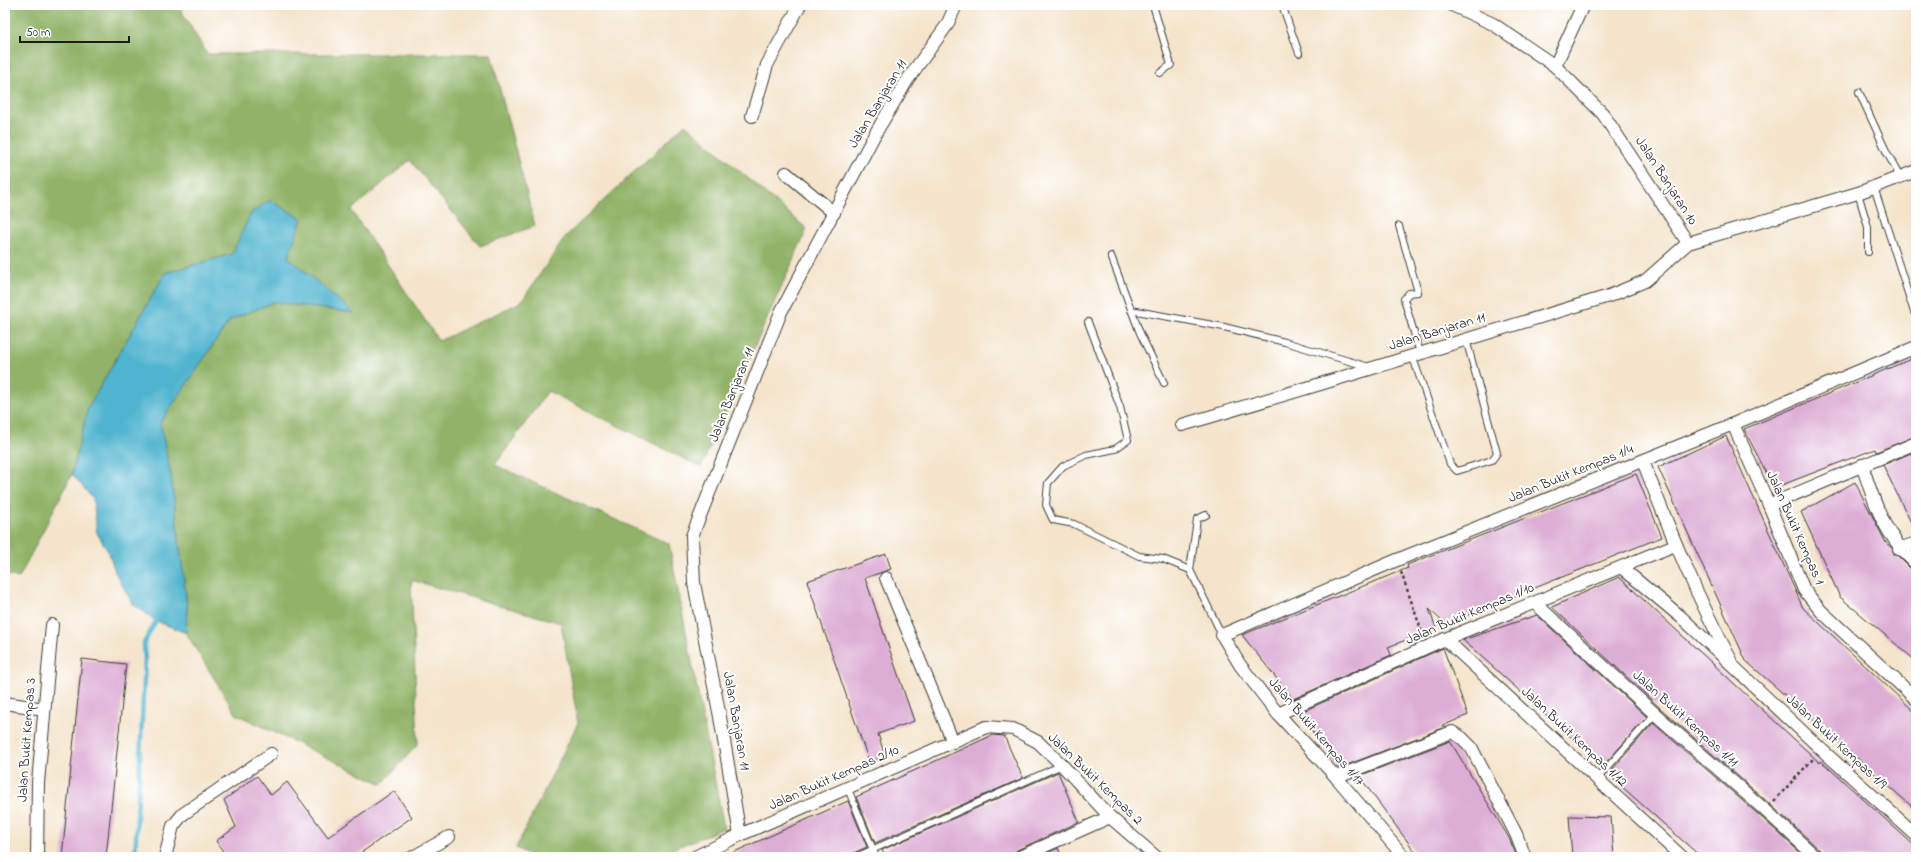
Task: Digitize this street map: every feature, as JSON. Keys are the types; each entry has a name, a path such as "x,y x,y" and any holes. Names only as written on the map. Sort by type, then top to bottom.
{"street":[{"path":"752,116 767,65 800,5"},
{"name":"Jalan Banjaran 11","path":"740,835 720,717 694,583 692,536 781,312 875,134 908,78 947,24 956,5"},
{"name":"Jalan Banjaran 10","path":"1452,5 1492,24 1555,66 1603,114 1688,243 1858,193 1901,178 1916,171"},
{"path":"1555,66 1583,5"},
{"path":"786,173 834,213"},
{"name":"Jalan Banjaran 11","path":"1182,425 1609,296 1645,281 1688,243"},
{"name":"Jalan Bukit Kempas 1/4","path":"1222,635 1397,560 1643,461 1916,347"},
{"name":"Jalan Bukit Kempas 1","path":"1732,424 1769,505 1804,590 1821,611 1916,699"},
{"path":"1769,505 1916,443"},
{"name":"Jalan Bukit Kempas 1/9","path":"1643,461 1676,545 1714,630 1737,670"},
{"path":"1862,465 1879,516 1900,549 1916,564"},
{"path":"1900,549 1916,543"},
{"name":"Jalan Bukit Kempas 1/10","path":"1278,714 1445,639 1676,545"},
{"name":"Jalan Bukit Kempas 1/9","path":"1622,568 1681,617 1822,750 1916,835"},
{"path":"886,578 953,742"},
{"name":"Jalan Bukit Kempas 1/11","path":"1535,603 1655,714 1765,810 1816,857"},
{"name":"Jalan Bukit Kempas 3","path":"37,857 38,783 52,625"},
{"name":"Jalan Bukit Kempas 1/17","path":"1222,635 1240,665 1278,714 1336,777 1404,857"},
{"name":"Jalan Bukit Kempas 1/12","path":"1445,639 1682,857"},
{"path":"5,703 44,709"},
{"name":"Jalan Bukit Kempas 2/10","path":"695,857 740,835 848,789 986,727"},
{"name":"Jalan Bukit Kempas 2","path":"986,727 1013,729 1038,742 1062,765 1110,817 1156,857"},
{"path":"1336,777 1452,732 1462,738 1471,747 1516,834 1525,857"},
{"path":"165,857 173,826 183,814 271,754"},
{"path":"1020,857 1110,817"},
{"path":"413,857 449,837"}],"lane":[{"path":"1153,5 1171,65 1160,73"},
{"path":"1282,5 1299,53"},
{"path":"1859,92 1887,153 1901,178"},
{"path":"1874,187 1914,312"},
{"path":"1858,193 1868,227 1868,252"},
{"path":"1399,226 1418,292 1409,293 1404,300 1416,354 1450,464 1456,471 1492,460 1497,453 1466,339"},
{"path":"1110,256 1140,333 1164,383"},
{"path":"1131,310 1224,327 1285,342 1373,368"},
{"path":"1088,322 1120,407 1128,440 1115,448 1086,455 1063,466 1048,483 1046,505 1053,520 1074,524 1139,556 1163,559 1190,570"},
{"path":"1206,515 1197,519 1190,570 1222,635"},
{"path":"1597,779 1655,714"},
{"path":"856,857 1062,765"},
{"path":"848,789 876,857"}],"path":[{"path":"1397,560 1427,647"},
{"path":"1765,810 1822,750"}],"green space":[{"path":"5,5 178,5 207,54 491,54 535,226 480,246 410,160 351,210 439,341 521,302 566,236 685,124 807,229 701,467 548,391 495,465 669,544 724,828 653,857 534,857 516,848 578,723 561,623 411,580 418,744 382,784 236,714 186,633 187,605 171,476 160,423 230,320 274,302 353,313 288,257 251,213 232,254 165,273 88,408 72,474 19,578 5,574"}],"water":[{"path":"270,200 302,219 288,257 354,313 274,302 230,320 160,423 171,476 187,605 186,633 156,621 132,603 115,572 109,553 97,533 93,499 72,474 88,408 165,273 232,254 251,213"}],"building":[{"path":"1916,357 1916,436 1876,452 1875,449 1774,488 1744,429"},
{"path":"1726,436 1803,608 1916,713 1916,810 1746,661 1658,467"},
{"path":"1916,451 1916,533 1883,465"},
{"path":"1636,474 1662,537 1445,624 1429,609 1436,628 1388,647 1391,655 1293,699 1242,635 1408,568 1407,565"},
{"path":"1855,482 1886,543 1892,548 1894,554 1911,569 1916,571 1916,661 1840,597 1801,512"},
{"path":"886,554 891,569 865,578 914,721 878,734 885,756 869,762 807,581"},
{"path":"1619,577 1820,763 1821,761 1916,847 1916,857 1823,857 1821,851 1770,804 1660,708 1552,607"},
{"path":"1537,615 1647,717 1603,766 1463,640"},
{"path":"1443,648 1468,715 1442,726 1443,728 1339,768 1299,713"},
{"path":"82,659 126,664 106,857 62,857"},
{"path":"1653,723 1805,857 1701,857 1610,776 1612,774 1610,772"},
{"path":"993,735 1004,736 1023,778 875,843 856,797"},
{"path":"1450,741 1509,838 1517,857 1419,857 1359,776"},
{"path":"1058,772 1079,822 1017,850 1013,857 885,857 882,850"},
{"path":"257,776 271,795 287,782 328,837 394,791 412,817 355,857 227,857 216,841 236,827 224,800"},
{"path":"848,801 867,847 844,857 723,857"},
{"path":"1569,816 1611,817 1614,857 1572,857"},
{"path":"1058,848 1062,857 1038,857"}],"waterway":[{"path":"135,857 145,660 144,643 156,621"}]}
